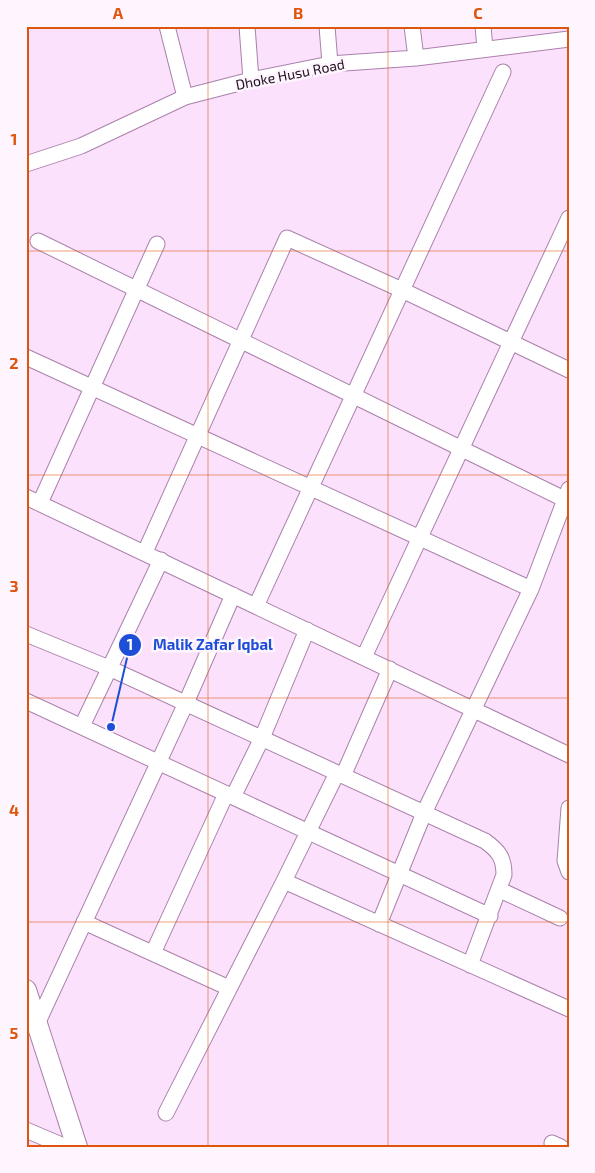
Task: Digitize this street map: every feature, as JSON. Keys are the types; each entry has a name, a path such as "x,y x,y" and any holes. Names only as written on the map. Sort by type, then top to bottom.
{"main road":[{"path":"26,990 77,1147"}],"street":[{"path":"167,26 185,97"},
{"path":"247,26 251,80"},
{"path":"327,26 330,64"},
{"path":"412,26 416,58"},
{"path":"482,26 485,49"},
{"name":"Dhoke Husu Road","path":"26,164 81,146 185,97 251,80 330,64 416,58 569,39"},
{"path":"256,606 503,72"},
{"path":"364,657 569,218"},
{"path":"145,552 287,238 402,290 569,370"},
{"path":"38,241 462,449 566,494 531,589 424,813 379,924"},
{"path":"157,244 92,387 33,500 569,754"},
{"path":"26,357 531,589"},
{"path":"82,726 161,560"},
{"path":"37,1024 186,703 233,595"},
{"path":"153,953 230,795 262,738 307,630"},
{"path":"26,634 109,668 186,703 486,841 497,849 504,861 504,875 500,890 470,965"},
{"path":"166,1113 308,832 340,774 390,669"},
{"path":"26,701 490,916"},
{"path":"569,808 565,861 569,872"},
{"path":"284,882 569,1010"},
{"path":"500,890 560,918"},
{"path":"84,922 229,988"},
{"path":"26,1130 66,1147"}],"place":[{"name":"Malik Zafar Iqbal","path":"111,727"}]}
